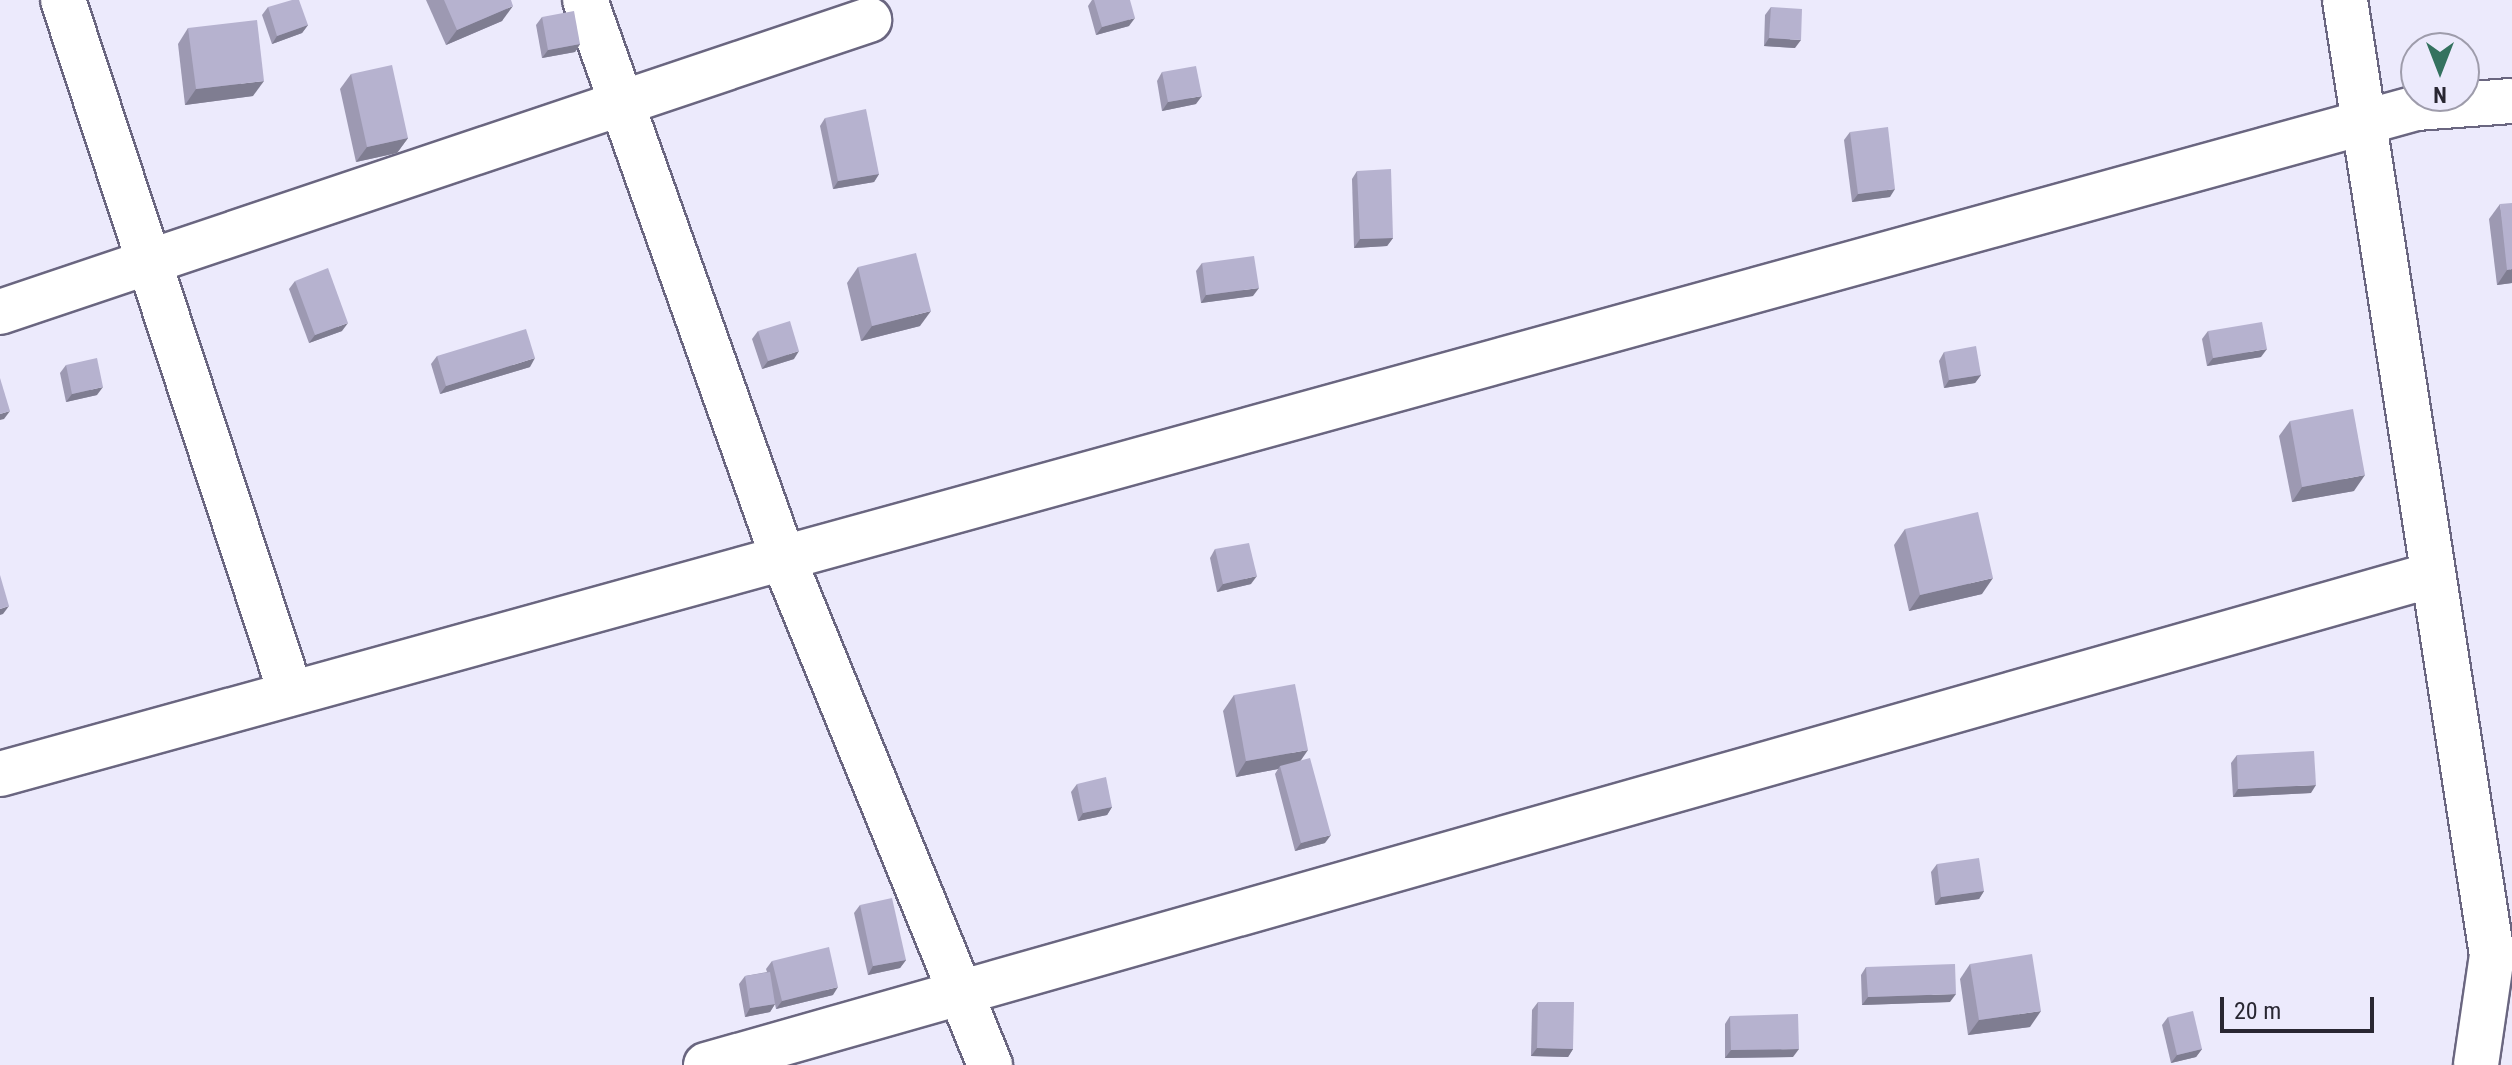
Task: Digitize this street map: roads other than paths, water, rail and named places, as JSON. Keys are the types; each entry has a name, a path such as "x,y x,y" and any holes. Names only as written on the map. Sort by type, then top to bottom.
{"street":[{"path":"63,0 291,694"},
{"path":"585,0 624,102 783,558 990,1065"},
{"path":"2345,0 2492,955 2476,1065"},
{"path":"0,312 869,20"},
{"path":"0,774 2416,108 2512,101"},
{"path":"706,1065 2432,575"}]}
